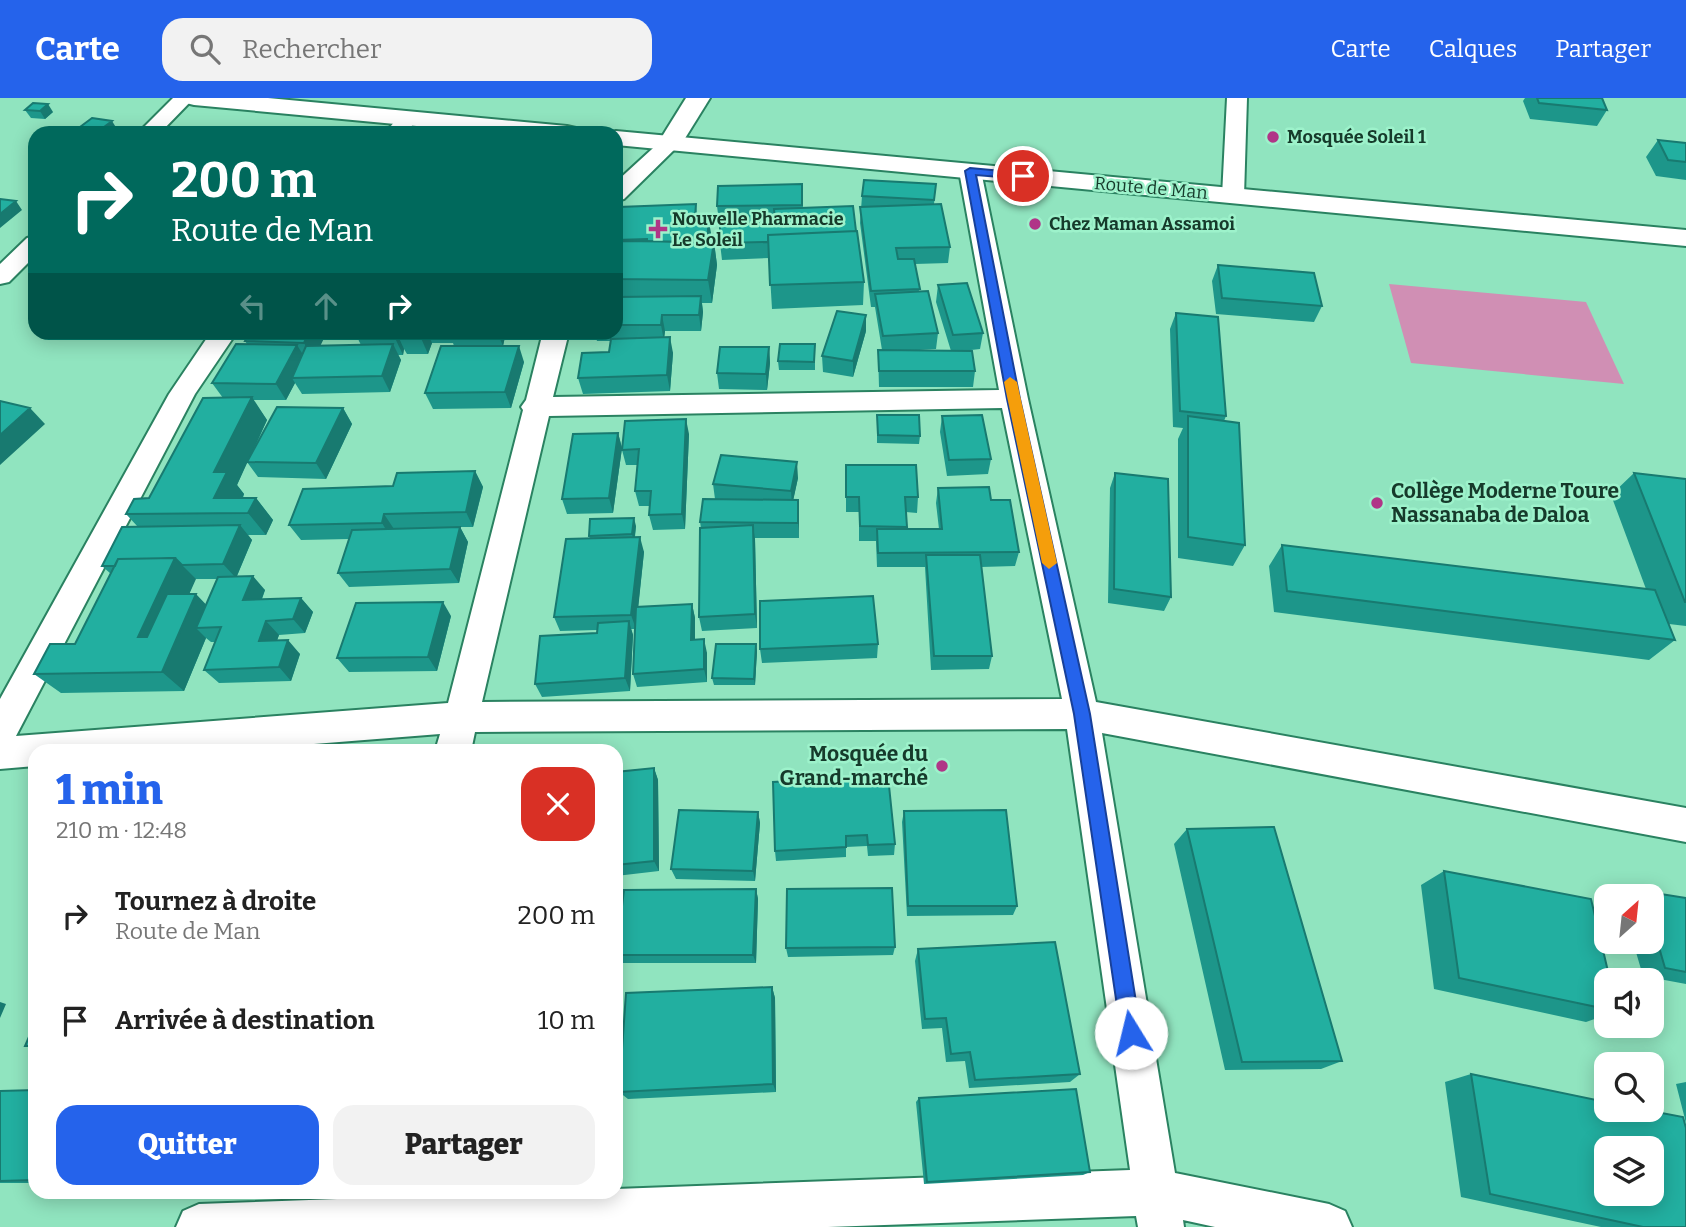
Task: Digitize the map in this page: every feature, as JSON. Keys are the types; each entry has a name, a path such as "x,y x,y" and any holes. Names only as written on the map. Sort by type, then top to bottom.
{"main road":[{"path":"194,98 401,126"},
{"path":"670,143 698,98"},
{"name":"Route de Man","path":"623,139 1686,238"}],"street":[{"path":"155,126 184,98"},
{"path":"1233,196 1237,98"},
{"path":"623,187 670,143"},
{"path":"970,171 1014,399 1082,714 1158,1209"},
{"path":"0,277 28,250"},
{"path":"0,733 182,394 206,354 218,340"},
{"path":"454,744 554,340"},
{"path":"536,407 1014,399"},
{"path":"115,744 460,717 1082,714 1686,825"},
{"path":"0,753 28,751"},
{"path":"199,1227 351,1213 1158,1209 1329,1227"}],"shaded area":[{"path":"1389,284 1586,302 1624,384 1411,363"}],"building":[{"path":"1537,98 1602,98 1607,110 1539,103"},
{"path":"33,103 48,104 40,111 25,110"},
{"path":"92,118 112,121 105,126 81,126"},
{"path":"1658,140 1686,143 1686,162 1668,160"},
{"path":"864,180 936,184 934,200 862,196"},
{"path":"802,184 802,205 717,206 718,186"},
{"path":"0,199 16,201 0,214"},
{"path":"696,204 695,217 708,217 708,242 686,242 687,238 676,238 676,242 623,240 623,207"},
{"path":"941,204 950,247 896,248 898,259 914,259 920,289 871,291 860,207"},
{"path":"853,206 856,231 768,235 768,242 720,243 720,224 775,222 774,209"},
{"path":"857,231 864,282 770,285 768,235"},
{"path":"623,241 714,242 708,280 623,279"},
{"path":"1218,265 1314,273 1322,306 1222,298"},
{"path":"967,283 983,333 953,335 938,285"},
{"path":"928,291 938,333 883,336 875,294"},
{"path":"701,296 699,315 662,315 661,325 623,325 623,297"},
{"path":"837,311 866,315 853,361 822,356"},
{"path":"1176,313 1218,317 1226,416 1180,411"},
{"path":"670,337 667,375 578,378 582,353 609,352 611,340"},
{"path":"246,340 305,340 304,343"},
{"path":"236,344 297,345 276,384 212,383"},
{"path":"393,344 382,376 292,378 306,346"},
{"path":"780,344 815,344 814,362 778,361"},
{"path":"441,346 519,346 505,392 425,393"},
{"path":"720,347 769,347 766,374 717,373"},
{"path":"878,350 972,351 975,371 879,371"},
{"path":"252,397 214,472 227,472 214,498 256,498 248,513 126,514 134,499 149,498 203,398"},
{"path":"0,401 30,408 0,435"},
{"path":"277,407 343,408 316,463 247,462"},
{"path":"877,415 919,415 920,436 878,435"},
{"path":"982,415 991,459 949,460 942,416"},
{"path":"1188,416 1239,423 1245,545 1188,537"},
{"path":"686,419 682,514 649,515 651,491 635,491 639,449 622,450 625,421"},
{"path":"618,433 609,498 562,499 573,434"},
{"path":"721,455 797,462 791,491 713,484"},
{"path":"846,465 916,465 918,497 905,497 907,527 860,526 859,497 846,497"},
{"path":"475,471 466,512 384,514 382,523 289,525 303,489 393,486 397,473"},
{"path":"1115,473 1168,479 1171,597 1114,589"},
{"path":"1634,473 1686,479 1686,602 1685,602"},
{"path":"989,487 991,500 1010,500 1019,552 878,553 877,529 942,529 938,488"},
{"path":"703,499 798,500 798,523 700,522"},
{"path":"634,518 632,534 589,536 590,519"},
{"path":"240,525 223,564 182,565 175,558 118,559 115,566 102,566 122,527"},
{"path":"753,525 755,614 699,617 700,528"},
{"path":"460,527 450,569 338,573 352,530"},
{"path":"640,537 631,615 554,617 566,539"},
{"path":"1282,545 1655,590 1675,640 1287,591"},
{"path":"926,555 980,555 992,656 934,656"},
{"path":"175,558 138,637 147,637 167,594 196,594 162,672 34,674 50,644 75,644 118,559"},
{"path":"253,576 243,600 301,598 293,619 266,621 259,641 288,640 279,667 204,670 221,627 196,628 218,577"},
{"path":"873,596 878,644 760,649 760,601"},
{"path":"443,602 428,657 337,658 356,603"},
{"path":"692,604 691,640 704,639 704,669 633,674 636,607"},
{"path":"629,621 625,678 535,684 540,636 597,633 598,623"},
{"path":"716,644 756,644 754,679 712,678"},
{"path":"654,768 654,861 623,864 623,771"},
{"path":"888,776 895,844 868,845 867,835 846,836 846,847 775,851 773,782"},
{"path":"679,810 758,812 753,871 671,869"},
{"path":"1006,810 1017,906 908,906 904,811"},
{"path":"1274,827 1342,1061 1242,1062 1187,829"},
{"path":"1444,871 1591,899 1594,912 1594,954 1604,954 1607,968 1594,968 1594,1006 1459,978"},
{"path":"892,888 895,947 786,948 787,889"},
{"path":"756,889 753,955 623,955 624,890"},
{"path":"1664,894 1686,898 1686,972 1665,968 1661,954 1664,954"},
{"path":"1055,942 1080,1074 975,1080 970,1052 951,1054 946,1018 925,1019 918,949"},
{"path":"772,987 773,1084 623,1092 626,993"},
{"path":"1471,1074 1594,1100 1594,1122 1664,1122 1664,1113 1683,1117 1686,1128 1686,1227 1643,1227 1490,1194"},
{"path":"1076,1089 1090,1172 927,1182 919,1098"},
{"path":"28,1090 28,1180 0,1181 0,1091"}],"slow traffic":[{"path":"1010,382 1049,563"}],"place":[{"name":"Mosquée Soleil 1","path":"1273,137"},
{"name":"Chez Maman Assamoi","path":"1035,224"},
{"name":"Nouvelle Pharmacie Le Soleil","path":"658,229"},
{"name":"Collège Moderne Toure Nassanaba de Daloa","path":"1377,503"},
{"name":"Mosquée du Grand-marché","path":"942,766"}],"route":[{"path":"1023,176 970,171 1014,399 1082,714 1131,1033"}]}
